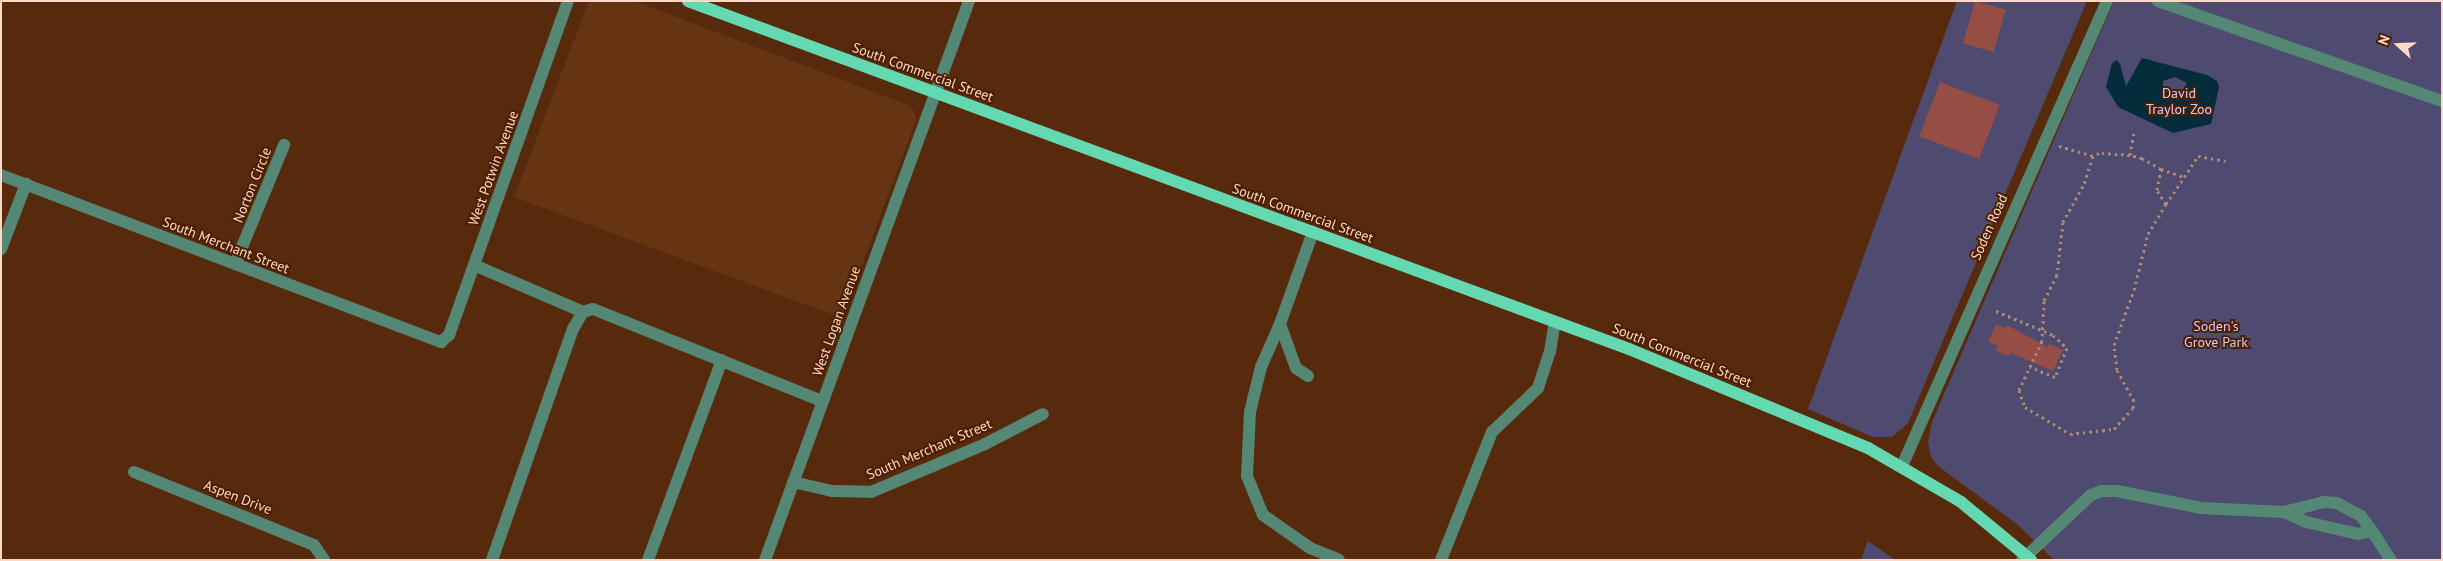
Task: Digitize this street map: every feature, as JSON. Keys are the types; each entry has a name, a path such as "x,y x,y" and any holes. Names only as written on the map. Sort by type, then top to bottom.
{"main road":[{"name":"South Commercial Street","path":"688,1 1555,322 1868,448 1902,466 1961,502 2026,558"}],"street":[{"name":"West Potwin Avenue","path":"440,342 449,334 568,1"},
{"name":"West Logan Avenue","path":"765,560 969,1"},
{"name":"Soden Road","path":"1902,466 2044,140 2107,1"},
{"path":"2158,1 2442,101"},
{"name":"Norton Circle","path":"235,264 284,145"},
{"name":"South Merchant Street","path":"1,175 440,342"},
{"path":"1,249 26,184"},
{"path":"1313,232 1280,324 1261,367 1250,412 1247,476 1263,515 1310,548 1339,560"},
{"path":"474,265 582,312 593,309 822,401"},
{"path":"492,560 573,329 582,312"},
{"path":"1442,560 1492,432 1538,388 1555,322"},
{"path":"1280,324 1296,368 1308,376"},
{"path":"648,560 722,360"},
{"name":"South Merchant Street","path":"793,482 832,491 871,492 985,444 1043,414"},
{"name":"Aspen Drive","path":"134,472 314,545 324,560"},
{"path":"2026,558 2091,495 2102,491 2117,491 2201,508 2284,512 2324,502 2337,503 2361,516 2391,560"},
{"path":"2284,512 2306,522 2358,534 2372,531"}],"path":[{"path":"2130,155 2134,132"},
{"path":"2044,140 2093,156 2099,153 2130,155 2142,158 2161,169 2184,177"},
{"path":"2093,156 2089,173 2068,211 2060,233 2057,275 2047,290 2042,341 2020,394 2026,407 2047,418 2059,429 2070,434 2101,432 2114,429 2126,419 2134,401 2116,370 2114,344 2134,290 2148,234 2198,156 2226,161"},
{"path":"2161,169 2157,190 2166,204"},
{"path":"1996,311 2053,335 2067,348 2055,377 2030,367"}],"shaded area":[{"path":"589,1 634,1 908,105 914,111 916,120 842,318 514,197"}],"green space":[{"path":"1957,1 2087,1 1908,423 1892,437 1873,437 1808,409"},
{"name":"Soden's Grove Park","path":"2114,1 2442,1 2442,560 2054,560 2018,525 1938,466 1931,457 1928,442 1932,422"},
{"path":"1868,541 1895,560 1861,560"}],"water":[{"path":"2142,58 2207,75 2217,81 2219,87 2211,124 2173,133 2118,107 2106,87 2112,63 2117,60 2120,64 2126,86","holes":["2175,77 2187,83 2180,95 2173,96 2163,87 2163,81"]}],"building":[{"path":"1975,1 2006,10 1994,52 1963,43"},
{"path":"1940,82 2000,105 1979,159 1919,136"},
{"path":"1996,324 2005,328 2007,325 2047,347 2049,344 2063,350 2053,371 2011,353 2009,356 1996,351 1998,346 1988,342"}],"park label":[{"name":"David Traylor Zoo","path":"2179,102"}]}
